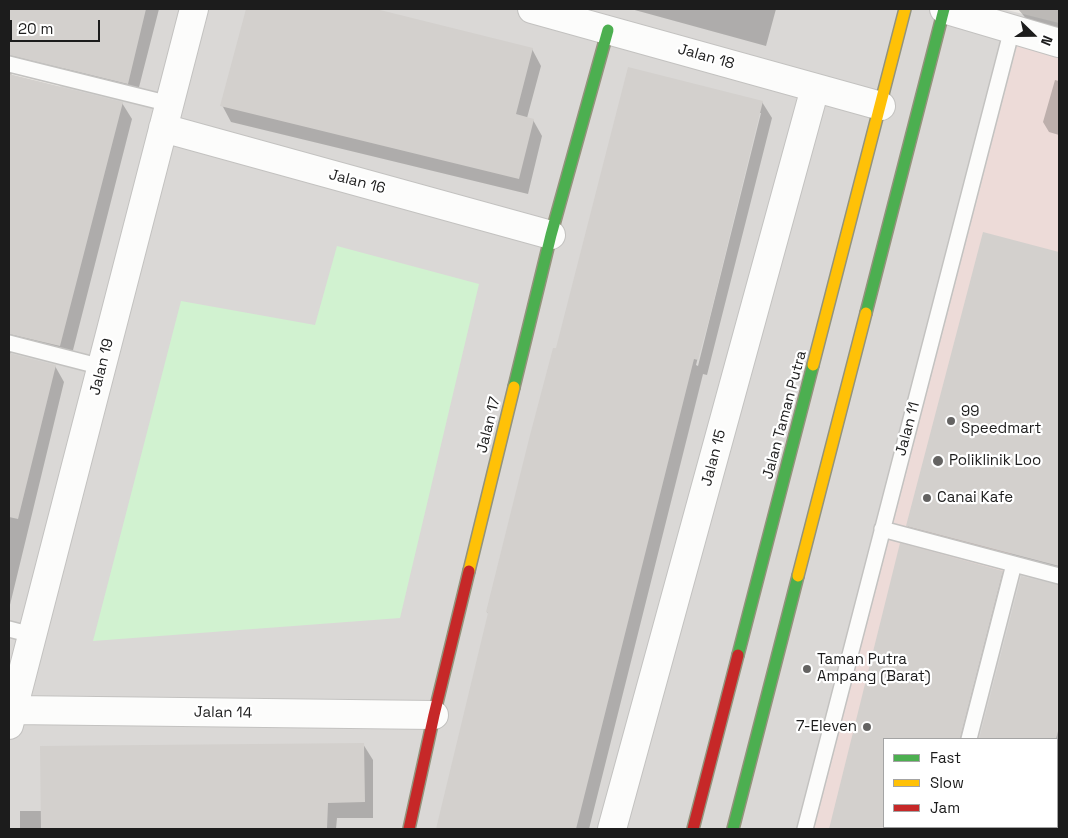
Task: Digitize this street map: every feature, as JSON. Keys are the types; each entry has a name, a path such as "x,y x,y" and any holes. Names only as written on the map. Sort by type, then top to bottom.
{"street":[{"name":"Jalan 19","path":"11,718 21,632 102,367 194,9"},
{"name":"Jalan 18","path":"532,9 880,106"},
{"name":"Jalan Taman Putra","path":"693,829 905,9"},
{"path":"733,829 944,9 1059,43"},
{"name":"Jalan 17","path":"409,829 434,715 551,235 608,30"},
{"name":"Jalan 15","path":"612,829 815,88"},
{"name":"Jalan 16","path":"166,116 551,235"},
{"name":"Jalan 14","path":"11,718 434,715"}],"lane":[{"name":"Jalan 11","path":"805,829 1012,29"},
{"path":"9,64 166,116"},
{"path":"9,343 102,367"},
{"path":"882,529 1059,576"},
{"path":"970,738 1014,564"}],"shaded area":[{"path":"79,9 1003,9 1059,23 1059,829 9,829 9,290"},
{"path":"1018,42 1059,55 1059,364 964,738 883,738 883,828 941,829 814,829"}],"green space":[{"path":"337,246 479,284 400,618 93,641 181,301 315,325"}],"building":[{"path":"9,9 146,9 128,84 9,55"},
{"path":"246,9 376,9 533,48 516,114 534,119 519,179 220,106"},
{"path":"628,67 763,101 709,320 698,360 694,359 576,829 436,829 488,613 486,612 529,439 553,348 556,348"},
{"path":"9,74 123,102 60,346 9,334"},
{"path":"983,232 1059,252 1059,566 906,526"},
{"path":"9,353 56,365 18,519 9,517"},
{"path":"900,543 1003,571 960,738 883,738 884,829 829,829"},
{"path":"1021,576 1059,585 1059,727 1056,738 979,738"},
{"path":"364,743 365,802 328,803 327,829 41,829 40,746"}],"traffic: fast":[{"path":"866,313 944,9"},
{"path":"514,387 551,235 608,30"},
{"path":"738,655 813,365"},
{"path":"733,829 798,576"}],"traffic: slow":[{"path":"813,365 905,9"},
{"path":"798,576 866,313"},
{"path":"469,571 514,387"}],"traffic: jam":[{"path":"409,829 469,571"},
{"path":"693,829 738,655"}],"place":[{"name":"99 Speedmart","path":"951,421"},
{"name":"Poliklinik Loo","path":"938,461"},
{"name":"Canai Kafe","path":"927,498"},
{"name":"Taman Putra Ampang (Barat)","path":"807,669"},
{"name":"7-Eleven","path":"867,727"}]}
